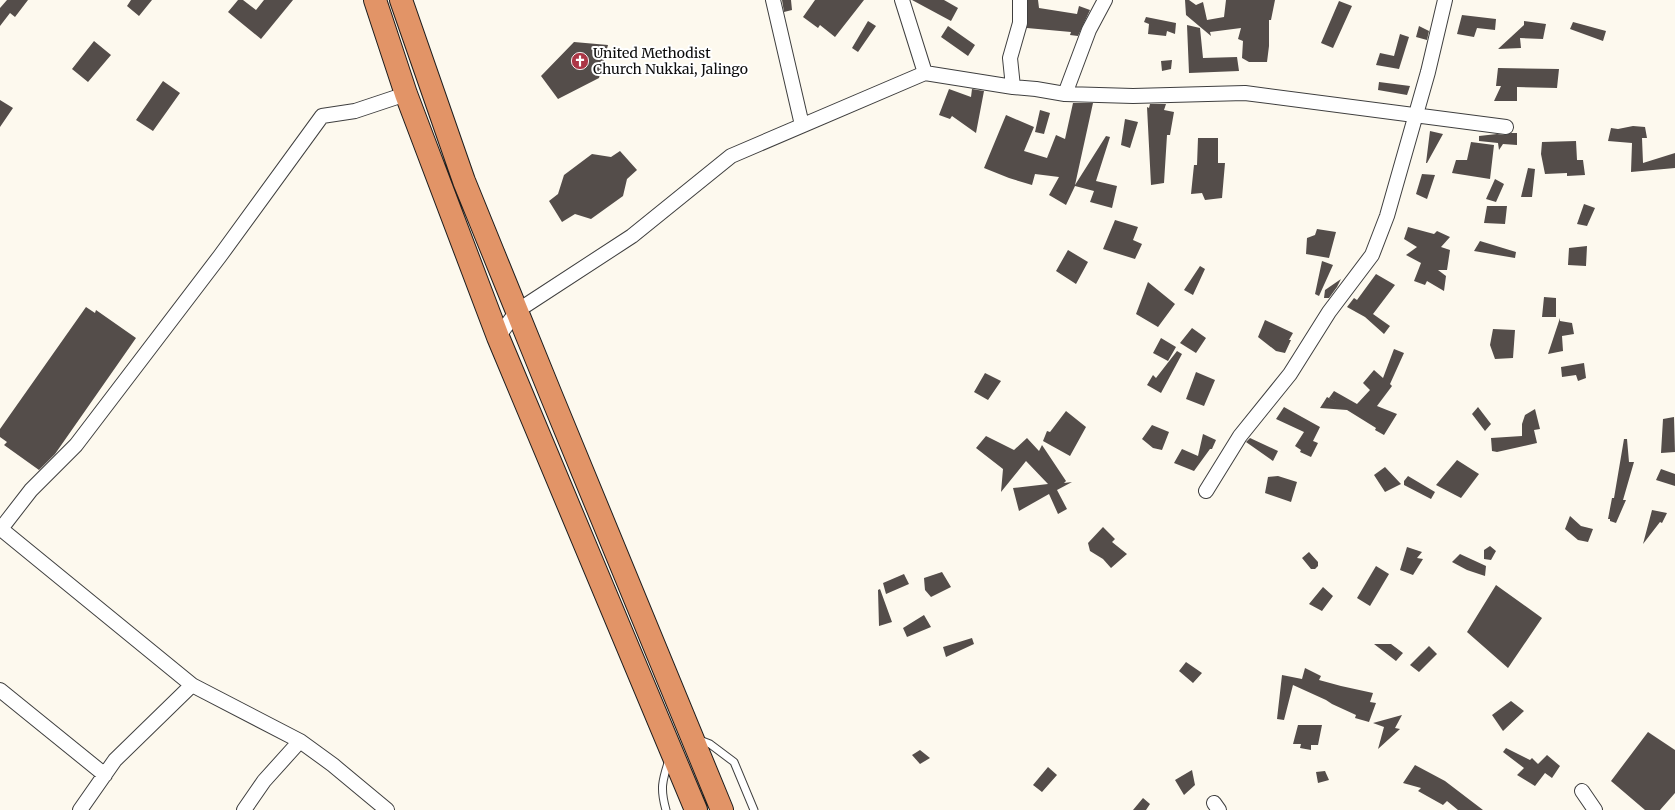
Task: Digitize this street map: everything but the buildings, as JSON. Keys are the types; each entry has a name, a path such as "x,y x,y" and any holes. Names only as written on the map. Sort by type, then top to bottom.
{"highway":[{"path":"375,0 406,94 498,337 696,810"},
{"path":"401,0 464,182 722,810"}],"street":[{"path":"773,0 802,124"},
{"path":"902,0 925,73"},
{"path":"1013,87 1010,58 1020,22 1020,0"},
{"path":"1065,94 1089,30 1104,0"},
{"path":"1206,491 1240,436 1290,374 1330,312 1372,255 1387,216 1416,116 1445,0"},
{"path":"498,337 517,311 632,236 731,156 802,124 854,105 925,73 1013,87 1036,88 1065,94 1132,96 1245,93 1506,127"},
{"path":"388,810 333,765 300,741 192,685 0,530 31,490 76,445 220,256 322,116 356,111 406,94"},
{"path":"80,810 116,760 192,685"},
{"path":"1,694 105,775"},
{"path":"244,810 264,781 300,741"},
{"path":"1582,791 1595,810"}],"lane":[{"path":"692,738 710,744 734,762 754,810"},
{"path":"666,810 661,793 671,752"}],"place":[{"name":"United Methodist Church Nukkai, Jalingo","path":"580,61"}]}
